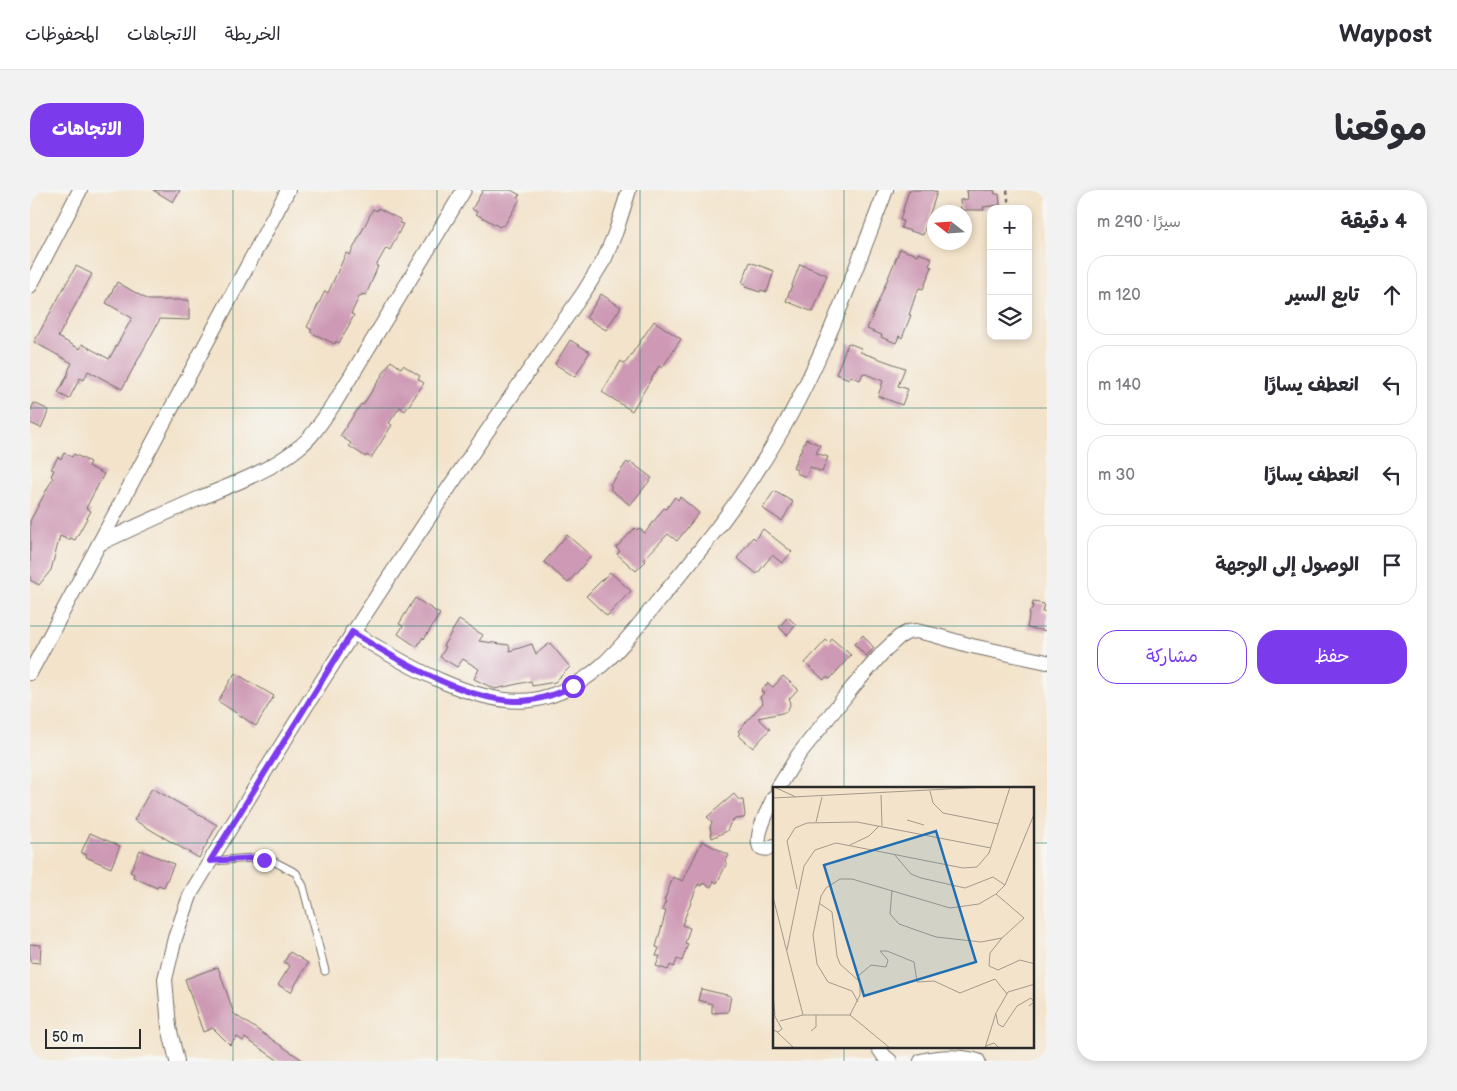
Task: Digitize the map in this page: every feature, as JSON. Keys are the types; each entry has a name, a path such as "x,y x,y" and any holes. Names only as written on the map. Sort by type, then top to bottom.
{"street":[{"path":"30,286 80,190"},
{"path":"30,673 288,190"},
{"path":"99,544 232,484 281,460 299,448 313,434 334,404 464,190"},
{"path":"177,1061 169,1027 166,979 175,938 191,893 352,632 584,292 605,258 629,190"},
{"path":"352,632 374,646 438,679 477,695 515,701 537,699 560,692 586,680 613,656 659,600 714,532 757,471 785,424 817,361 886,190"},
{"path":"779,787 799,754 852,688 884,651 899,637 908,632 916,631 972,646 1047,662"},
{"path":"773,799 760,830 758,840 760,847 764,849 773,847"},
{"path":"879,1048 890,1061"},
{"path":"921,1061 934,1058 961,1057 978,1061"}],"lane":[{"path":"210,861 253,858 275,862 296,872 303,886 325,971"}],"path":[{"path":"1007,190 1009,205"}],"building":[{"path":"153,190 180,190 173,202"},
{"path":"483,190 511,190 520,195 518,198 520,199 504,226 500,227 476,214 477,212 472,209"},
{"path":"909,190 937,192 933,205 927,205 927,223 923,235 901,228 903,221 900,220"},
{"path":"967,190 994,190 995,194 999,194 1000,205 987,205 983,207 984,210 972,210 972,205 960,205 960,200 968,199"},
{"path":"378,208 401,220 399,223 403,224 390,250 386,248 376,266 378,266 366,295 360,295 351,314 354,315 339,343 336,341 335,344 310,332 312,330 307,327 325,291 328,293 346,253 350,255 373,209 377,211"},
{"path":"900,249 932,258 929,266 932,267 923,289 919,288 916,294 909,315 911,315 902,338 899,336 896,343 867,329"},
{"path":"750,262 774,271 767,292 761,290 760,292 745,287 746,284 742,283"},
{"path":"800,264 827,275 813,312 786,301"},
{"path":"76,266 92,274 58,337 80,349 82,344 109,359 132,318 106,303 117,282 148,300 189,300 189,320 160,319 122,389 88,371 84,380 80,378 69,399 58,393 72,363 34,342"},
{"path":"601,294 621,307 606,330 586,318"},
{"path":"654,321 681,339 662,368 659,366 632,411 602,392 621,361 625,364"},
{"path":"570,340 590,352 575,377 555,364"},
{"path":"848,343 861,348 860,352 905,368 898,386 908,389 902,405 878,396 883,381 863,373 860,380 850,376 849,379 836,374"},
{"path":"391,361 401,368 403,365 420,376 418,379 424,383 405,411 400,407 389,423 392,425 371,458 367,455 366,457 349,446 351,443 340,436 361,404 363,405"},
{"path":"34,403 49,410 41,428 30,423 30,412"},
{"path":"806,439 820,445 816,453 828,457 822,472 810,467 806,477 796,473 797,470 793,468"},
{"path":"64,453 72,457 74,454 90,462 88,466 104,474 86,508 91,511 75,540 70,538 69,540 60,536 51,570 39,585 30,580 30,521 53,478 51,476 54,470 51,469 58,457 61,459"},
{"path":"627,462 629,464 631,462 652,478 630,505 610,489 612,487 610,485"},
{"path":"774,491 793,502 782,521 763,508"},
{"path":"675,497 678,500 680,497 699,513 677,541 668,534 644,559 646,561 636,571 617,554 620,551 616,548 635,528 637,530 639,528 645,533"},
{"path":"763,529 792,552 782,563 772,555 757,574 737,558 753,537 755,539"},
{"path":"567,535 591,556 568,583 544,562"},
{"path":"610,572 631,591 607,616 586,596"},
{"path":"415,598 440,614 417,647 398,634 403,626 399,624"},
{"path":"1033,602 1044,604 1042,612 1047,612 1047,631 1027,628"},
{"path":"788,617 796,625 787,635 779,627"},
{"path":"459,620 483,635 479,641 509,645 510,651 532,644 536,654 550,643 570,667 555,682 532,686 531,681 495,689 474,679 479,669 463,659 457,667 440,657 446,647 443,646"},
{"path":"863,635 874,648 866,656 854,644"},
{"path":"832,639 851,655 830,679 826,677 824,680 805,663 826,640 829,643"},
{"path":"235,673 274,696 256,726 218,701"},
{"path":"783,676 798,689 789,699 790,705 787,711 758,718 770,729 753,748 738,735 740,733 738,731 763,703 760,697 764,693 761,691 768,683 773,687"},
{"path":"152,788 217,825 199,858 134,820"},
{"path":"734,794 739,800 743,800 744,818 735,819 727,831 712,838 710,827 712,822 707,817"},
{"path":"90,833 120,846 111,868 81,853"},
{"path":"702,841 729,855 725,862 727,863 717,883 714,881 711,887 703,883 702,886 698,884 682,925 690,928 685,943 688,944 682,961 677,959 674,967 670,965 668,970 656,966 660,956 656,956 659,948 656,947 666,911 662,910 666,901 664,901 673,877 683,881"},
{"path":"140,850 174,864 164,887 158,885 157,888 133,877 134,874 130,872"},
{"path":"30,944 41,945 40,963 30,962"},
{"path":"290,952 308,963 291,992 278,985 290,966 284,962"},
{"path":"218,967 234,1014 304,1061 279,1061 245,1038 243,1041 237,1037 230,1045 213,1028 203,1032 185,979"},
{"path":"701,989 731,996 728,1012 712,1013 712,1004 698,1000"}],"route":[{"path":"264,860 253,858 210,861 352,632 374,646 446,683 477,695 499,700 537,699 573,686"}]}
